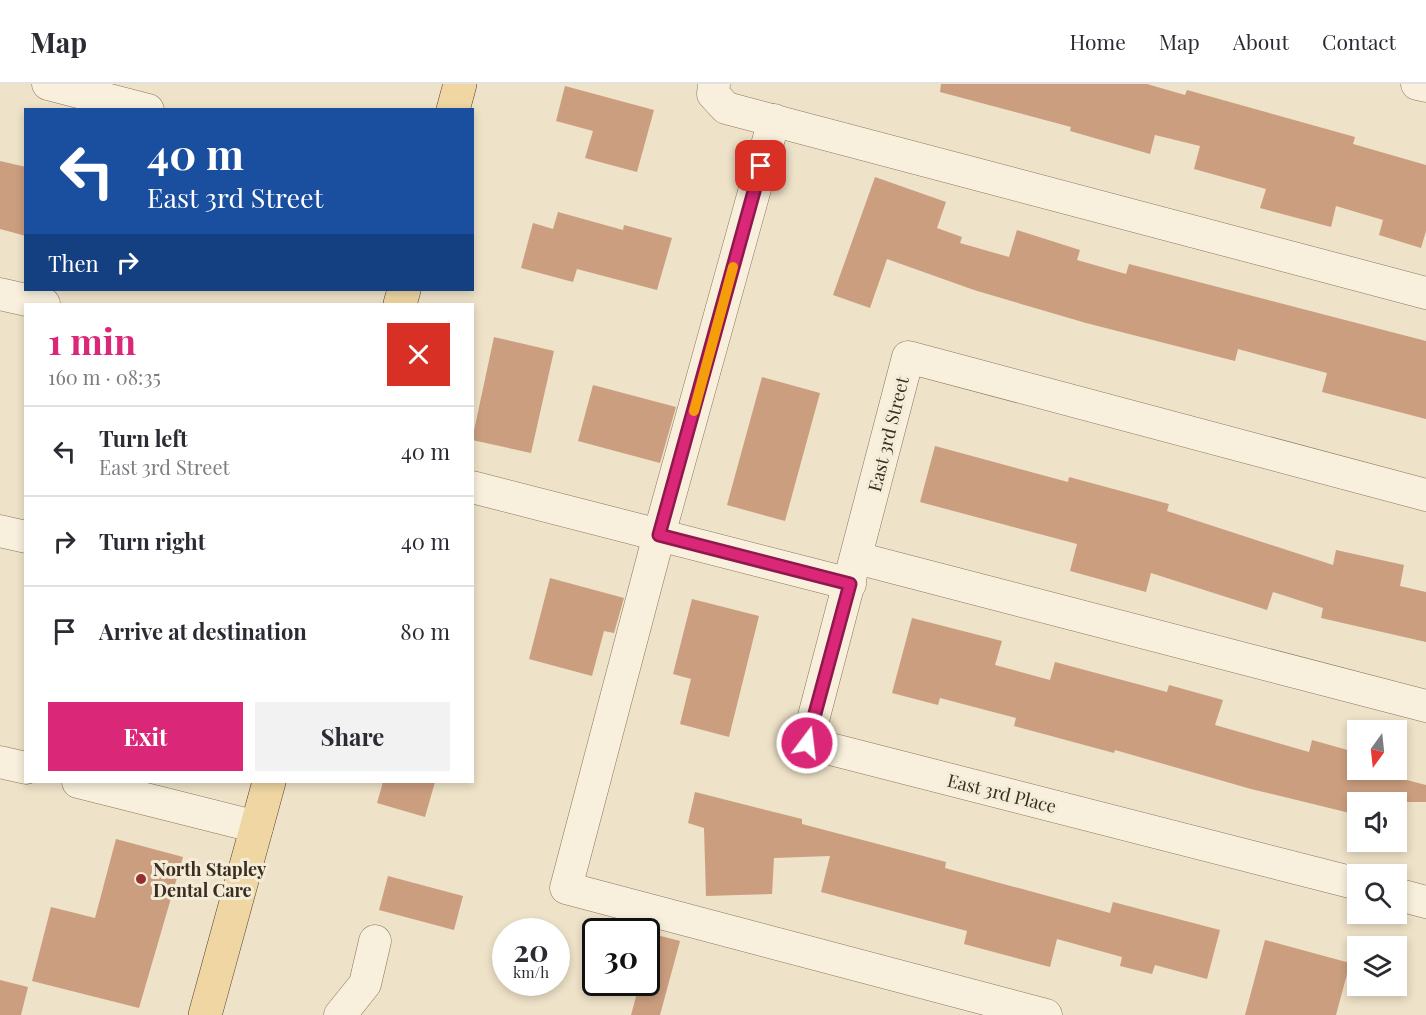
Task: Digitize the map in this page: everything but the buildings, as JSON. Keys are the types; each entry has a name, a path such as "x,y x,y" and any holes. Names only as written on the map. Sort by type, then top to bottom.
{"main road":[{"path":"454,108 460,84"},
{"path":"205,1015 269,783"}],"street":[{"path":"48,84 139,108"},
{"path":"714,84 713,94 726,108 1426,293"},
{"path":"1417,84 1426,86"},
{"path":"774,120 659,535 566,888 1046,1015"},
{"path":"0,294 40,303"},
{"name":"East 3rd Street","path":"853,571 908,357 1426,495"},
{"path":"474,487 659,535 853,571 1426,706"},
{"path":"0,531 24,537"},
{"name":"East 3rd Place","path":"853,571 807,743 1347,881"},
{"path":"0,762 24,768"},
{"path":"82,783 257,827"},
{"path":"1407,897 1426,902"},
{"path":"340,1015 365,984 375,941"}],"slow traffic":[{"path":"694,411 733,267"}],"place":[{"name":"North Stapley Dental Care","path":"141,879"}],"route":[{"path":"761,166 659,535 850,584 807,743"}]}
